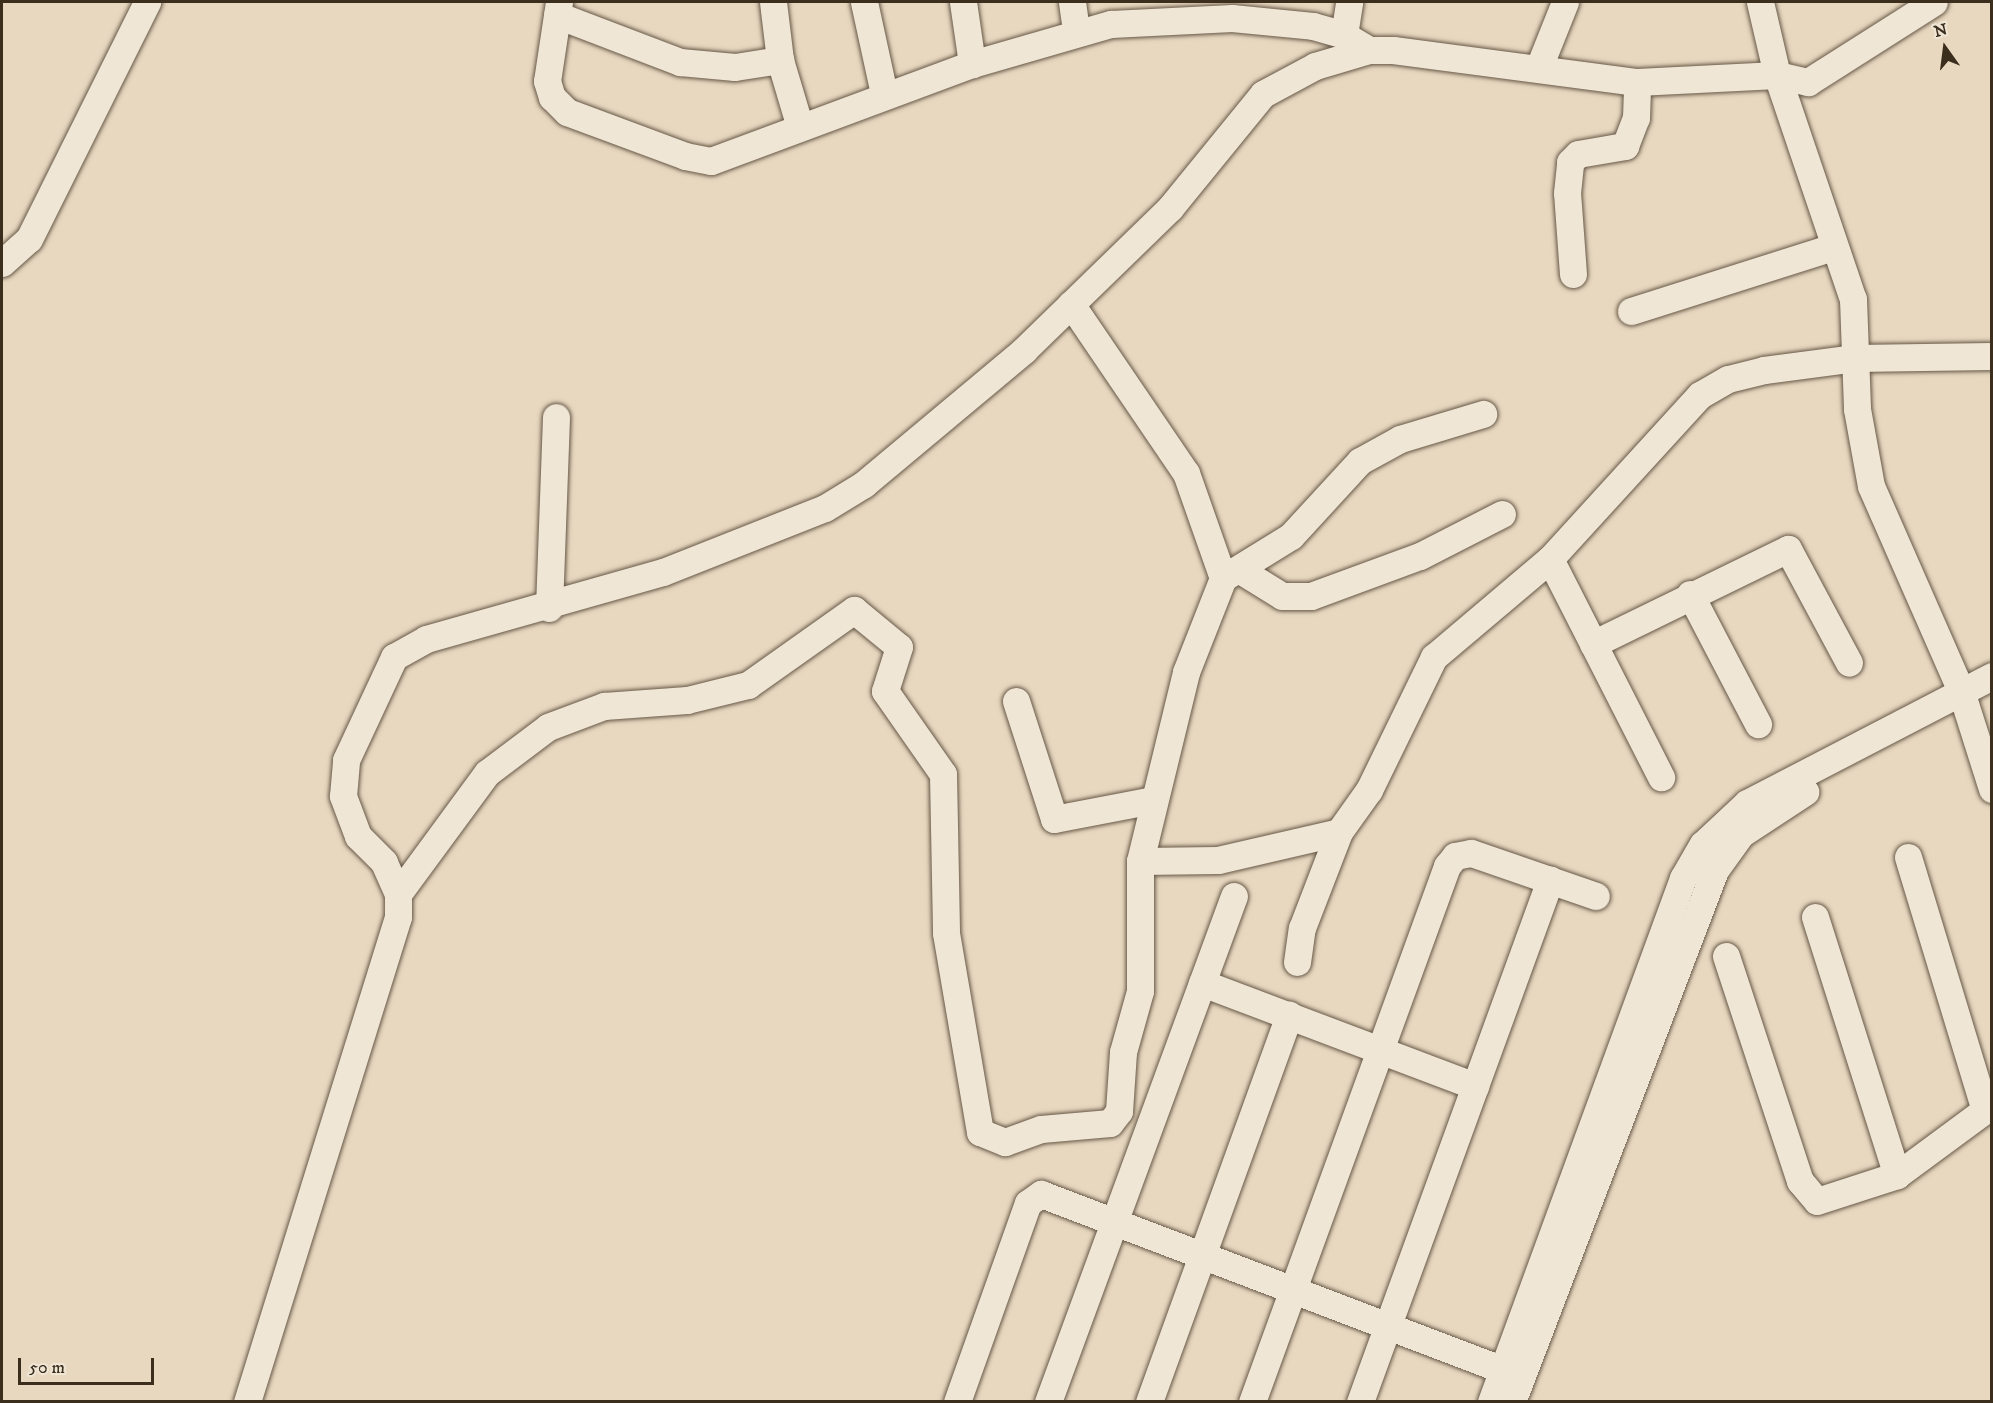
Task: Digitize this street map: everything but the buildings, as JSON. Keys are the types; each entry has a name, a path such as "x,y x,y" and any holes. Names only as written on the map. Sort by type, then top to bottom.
{"street":[{"path":"2,263 29,239 147,2"},
{"path":"773,2 780,60 800,127"},
{"path":"864,2 884,94"},
{"path":"963,2 972,64"},
{"path":"1072,2 1076,32"},
{"path":"1344,35 1349,2"},
{"path":"1539,67 1566,2"},
{"path":"1760,2 1777,75 1833,247 1853,299 1857,409 1870,486 1963,698 1992,789"},
{"path":"398,894 384,862 358,836 343,796 346,760 394,657 426,639 549,608 663,572 825,508 864,484 1071,304 1170,208 1263,94 1315,66 1369,50 1539,67 1637,82 1777,75 1808,82 1934,2"},
{"path":"780,60 735,67 680,62 558,8 547,81 552,98 567,112 685,156 711,161 884,94 972,64 1076,32 1111,24 1233,10 1313,26 1344,35 1369,50"},
{"path":"1573,274 1567,193 1570,162 1578,154 1625,146 1636,118 1637,82"},
{"path":"1631,311 1833,247"},
{"path":"1071,304 1186,473 1232,574 1282,596 1311,596 1420,556 1502,514"},
{"path":"1297,962 1302,928 1339,832 1369,790 1434,657 1550,559 1700,395 1728,380 1764,370 1855,358 1992,356"},
{"path":"247,1401 382,981 398,894 487,773 548,727 604,706 687,700 748,685 790,660 846,611 858,611 899,647 885,691 943,774 946,933 956,1012 980,1132 1005,1142 1041,1129 1110,1123 1117,1117 1123,1052 1140,991 1140,861 1189,663 1232,574 1292,536 1360,462 1400,439 1483,414"},
{"path":"549,608 556,417"},
{"path":"1593,644 1690,594 1788,549 1849,663"},
{"path":"1550,559 1661,777"},
{"path":"1690,594 1758,724"},
{"path":"1491,1401 1512,1383 1683,878 1704,843 1747,802 1963,698 1992,676"},
{"path":"1963,698 1992,692"},
{"path":"1016,701 1054,819 1154,800"},
{"path":"1140,861 1218,860 1339,832"},
{"path":"1252,1401 1455,856 1470,853 1596,896"},
{"path":"1726,956 1807,1195 1829,1201 1897,1174 1988,1108 1908,857"},
{"path":"1360,1401 1550,880"},
{"path":"1048,1401 1234,896"},
{"path":"1815,917 1897,1174"},
{"path":"1202,983 1474,1086"},
{"path":"1149,1401 1289,1015"},
{"path":"957,1401 1033,1196 1203,1252 1387,1325 1512,1383"}]}
